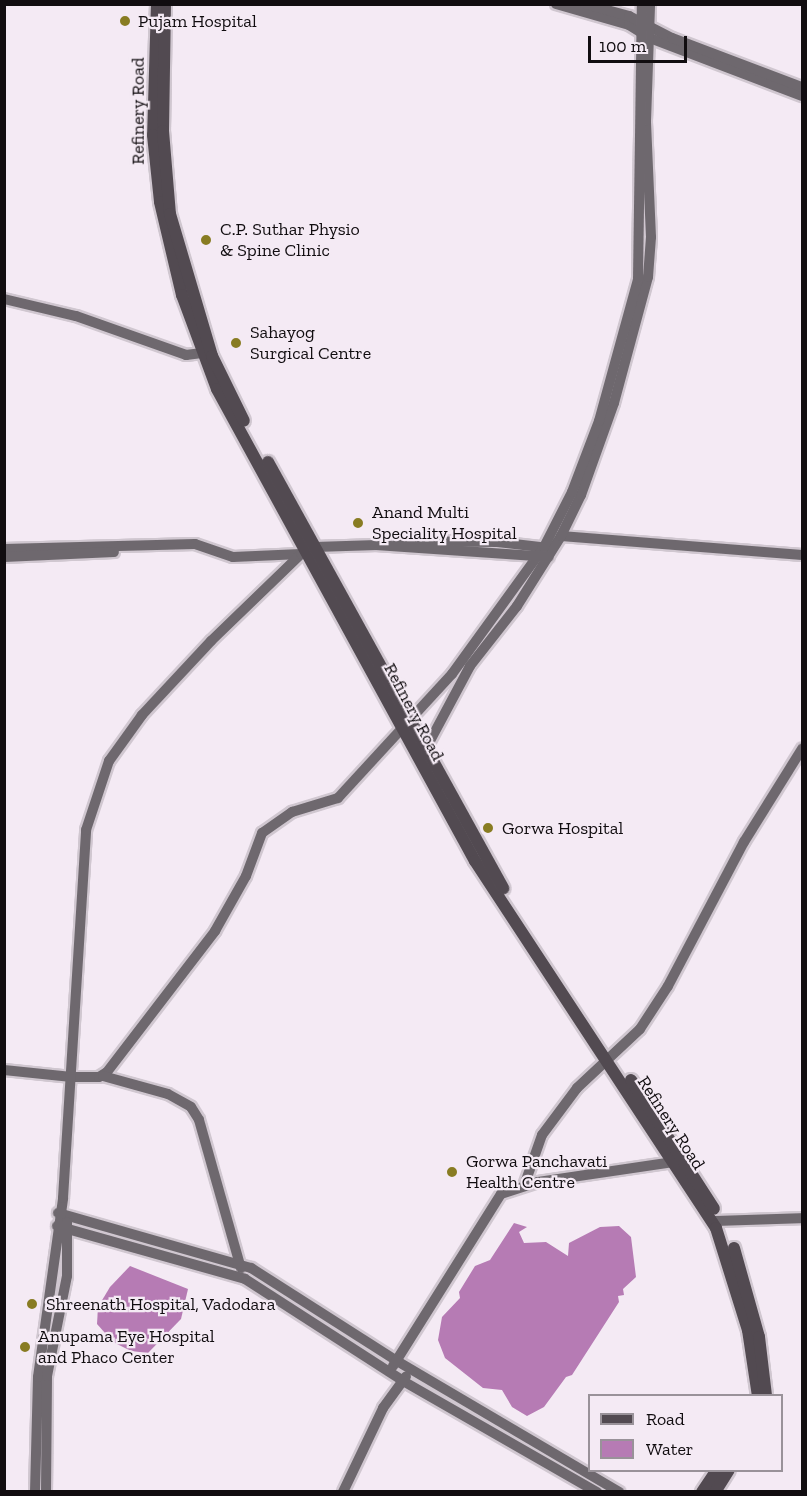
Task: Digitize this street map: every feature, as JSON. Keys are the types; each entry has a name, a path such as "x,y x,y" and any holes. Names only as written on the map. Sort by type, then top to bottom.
{"main road":[{"name":"Refinery Road","path":"157,4 153,135 160,202 182,293 206,352 307,551 422,755 528,929 716,1220 748,1330 758,1394"},
{"name":"Refinery Road","path":"165,4 163,131 169,204 206,352"},
{"name":"Refinery Road","path":"611,1057 674,1162 731,1240 757,1329 766,1394"},
{"path":"702,1491 716,1472"},
{"path":"715,1491 728,1472"}],"street":[{"path":"556,4 646,29 802,87"},
{"path":"585,4 802,96"},
{"path":"642,4 646,29"},
{"path":"422,755 470,666 517,606 546,552 572,492 648,277 651,237 646,121 646,29 650,4"},
{"path":"4,299 76,316 186,355 206,352"},
{"path":"103,1076 168,997 215,931 246,876 262,833 292,812 338,798 404,722 452,674 546,552 561,536 606,425 630,324"},
{"path":"561,536 802,555"},
{"path":"4,549 204,549 232,557 377,545 546,552"},
{"path":"4,557 109,549"},
{"path":"46,1491 47,1376 67,1276 62,1214 86,830 109,761 142,715 209,643 307,551"},
{"path":"524,1186 542,1135 577,1088 640,1029 668,986 741,848 785,771 802,749"},
{"path":"4,1070 72,1077 103,1076 168,1094 191,1107 199,1120 245,1279"},
{"path":"390,1371 501,1194 524,1186 674,1162"},
{"path":"62,1214 240,1264 397,1361 619,1491"},
{"path":"716,1220 802,1218"},
{"path":"62,1227 245,1279 403,1381 597,1491"},
{"path":"35,1491 38,1377 62,1227"},
{"path":"343,1491 382,1408 411,1369"}],"water":[{"path":"514,1223 527,1227 519,1232 524,1243 546,1242 568,1256 569,1243 600,1227 619,1226 631,1237 636,1277 623,1289 624,1295 618,1296 619,1302 572,1375 566,1377 544,1407 527,1416 512,1407 502,1390 483,1388 445,1358 438,1340 442,1317 460,1298 459,1292 475,1266 490,1260"},
{"path":"130,1266 188,1289 181,1319 148,1353 131,1351 113,1342 97,1324 98,1307 110,1287"}],"place":[{"name":"Pujam Hospital","path":"125,21"},
{"name":"C.P. Suthar Physio & Spine Clinic","path":"206,240"},
{"name":"Sahayog Surgical Centre","path":"236,343"},
{"name":"Anand Multi Speciality Hospital","path":"358,523"},
{"name":"Gorwa Hospital","path":"488,828"},
{"name":"Gorwa Panchavati Health Centre","path":"452,1172"},
{"name":"Shreenath Hospital, Vadodara","path":"32,1304"},
{"name":"Anupama Eye Hospital and Phaco Center","path":"25,1347"}]}
